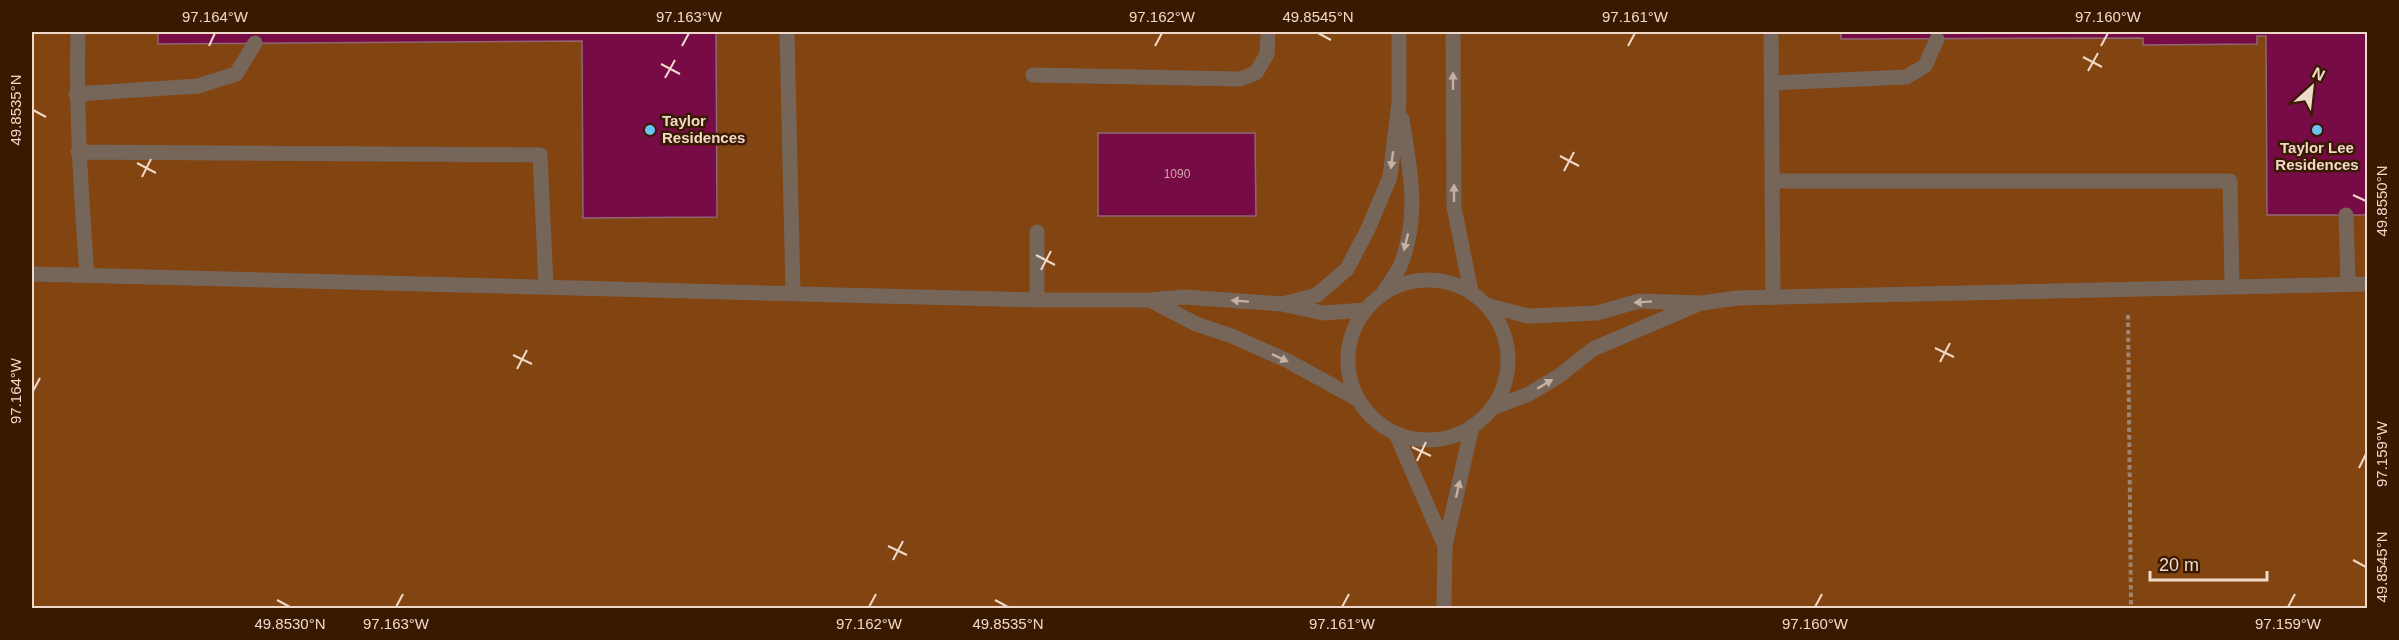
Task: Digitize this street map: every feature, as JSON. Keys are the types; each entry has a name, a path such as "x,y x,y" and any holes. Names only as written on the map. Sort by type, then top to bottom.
{"lane":[{"path":"78,32 76,94 78,152 87,275"},
{"path":"788,32 793,294"},
{"path":"1034,75 1240,79 1256,74 1268,54 1268,32"},
{"path":"1282,304 1317,295 1347,269 1368,229 1390,177 1399,102 1399,32"},
{"path":"1453,32 1454,207 1471,292"},
{"path":"1771,32 1773,298"},
{"path":"1772,83 1906,78 1925,66 1937,39"},
{"path":"76,94 198,86 236,74 255,43"},
{"path":"1383,294 1401,264 1413,213 1411,174 1399,102"},
{"path":"78,152 540,154 546,287"},
{"path":"1772,181 2229,181 2232,287"},
{"path":"2346,215 2348,284"},
{"path":"1037,232 1037,300"},
{"path":"32,274 1037,300 1150,300 1184,297 1282,304 1323,313 1366,310"},
{"path":"1420,280 1446,281 1471,292 1486,305 1503,332 1508,358 1504,385 1492,408 1472,426 1448,438 1422,440 1396,434 1374,419 1358,399 1348,374 1348,348 1356,322 1372,301 1394,287 1420,280"},
{"path":"1486,305 1528,316 1597,313 1639,301 1702,303 1738,297 2367,284"},
{"path":"1150,300 1196,324 1233,336 1288,361 1358,399"},
{"path":"1492,408 1527,395 1559,376 1593,349 1702,303"},
{"path":"1444,609 1445,546 1472,426"},
{"path":"1396,434 1445,546"}],"path":[{"path":"2128,289 2131,609"}],"shaded area":[{"path":"32,32 2367,32 2367,608 32,608"}],"building":[{"name":"Taylor Residences","path":"158,32 716,32 717,217 583,218 582,41 158,44"},
{"name":"Taylor Lee Residences","path":"1841,32 2368,32 2368,215 2267,215 2266,36 2257,36 2257,44 2143,45 2143,38 1841,39"},
{"path":"1098,133 1255,133 1256,216 1098,216"}],"place":[{"name":"Taylor Residences","path":"650,130"},
{"name":"Taylor Lee Residences","path":"2317,130"}]}
